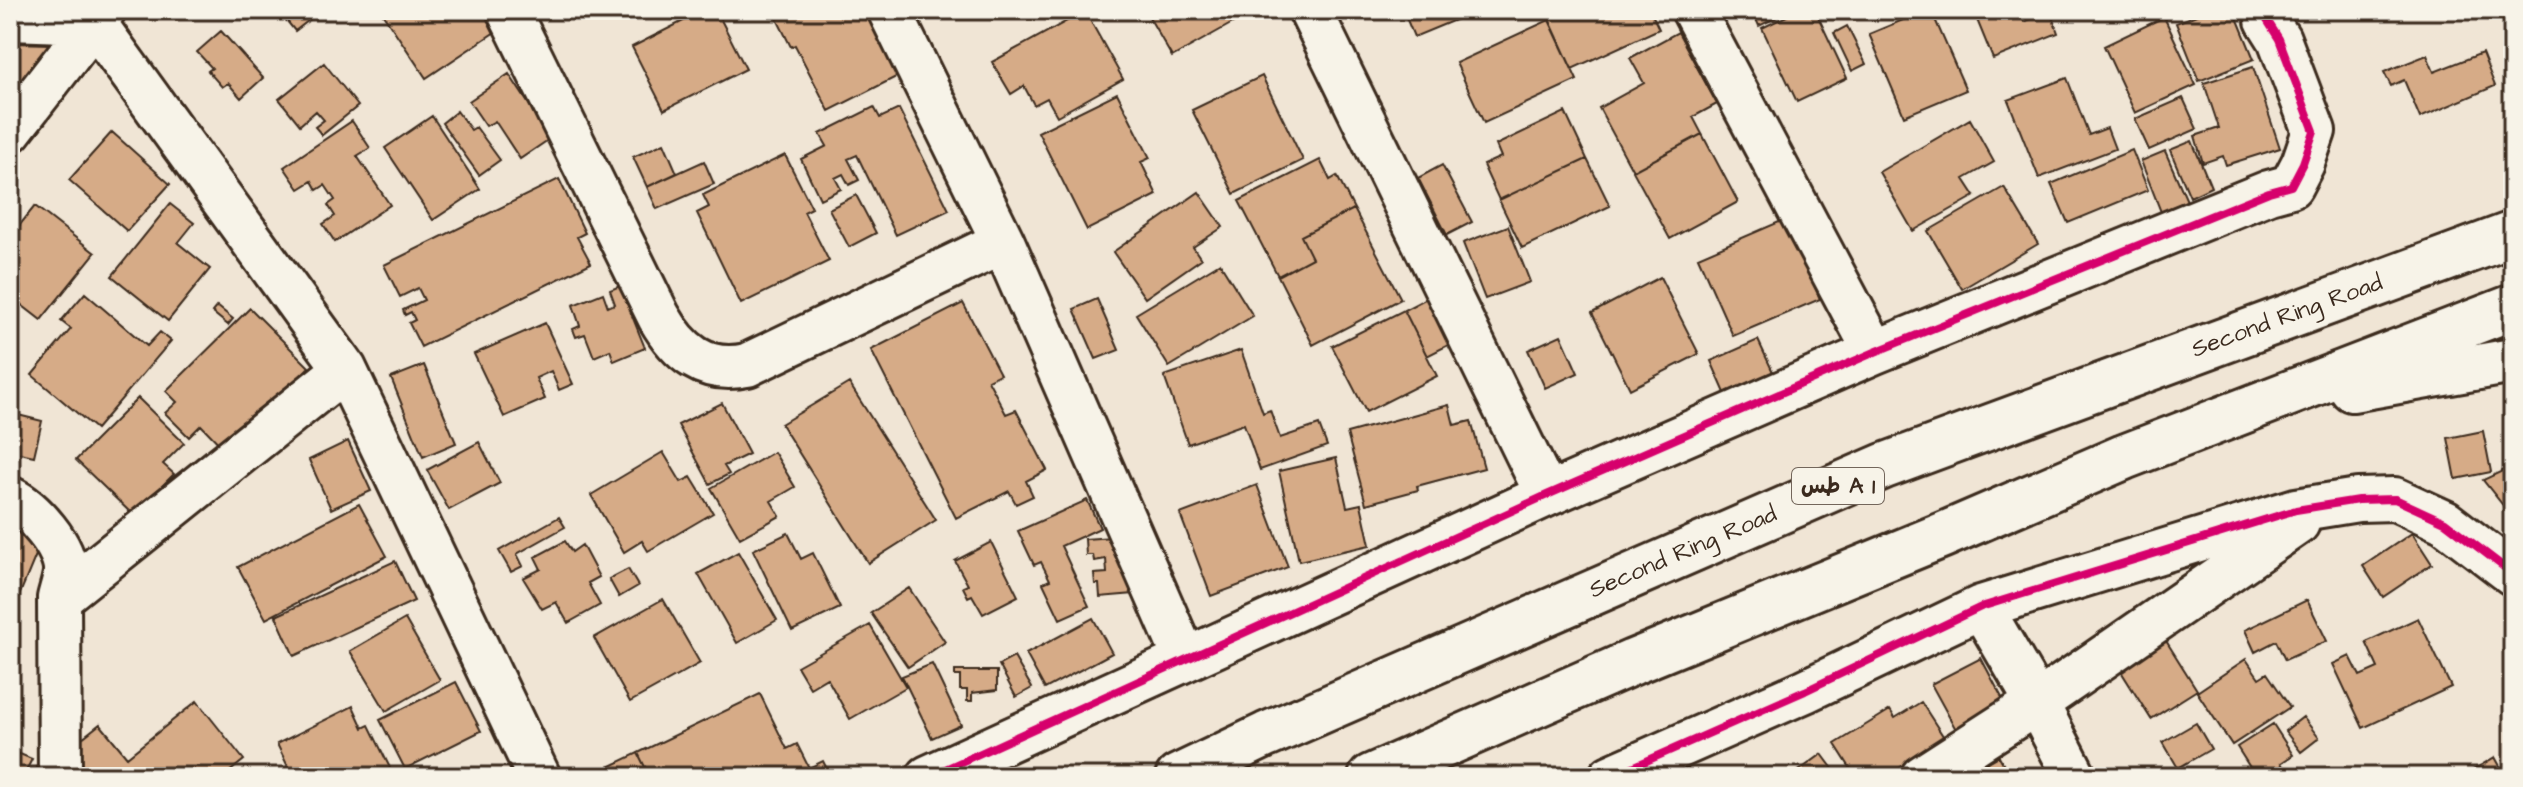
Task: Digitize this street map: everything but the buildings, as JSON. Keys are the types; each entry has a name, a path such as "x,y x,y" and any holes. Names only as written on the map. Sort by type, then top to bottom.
{"highway":[{"name":"Second Ring Road","path":"1178,777 1295,722 1884,466 2513,234"},
{"path":"1371,777 1633,662 2124,457 2513,307"},
{"path":"2248,408 2513,361"}],"street":[{"path":"508,10 659,317 673,341 691,356 716,367 731,369 747,365 1003,242"},
{"path":"889,10 1003,242 1185,659"},
{"path":"1310,10 1547,495"},
{"path":"1693,10 1875,352"},
{"path":"928,777 1547,495 1875,352 2269,192 2291,186 2314,131 2279,39 2267,20 2268,10"},
{"path":"10,19 99,16"},
{"path":"10,131 99,16"},
{"path":"99,16 345,369 539,777"},
{"path":"59,598 345,369"},
{"path":"10,498 42,523 53,539 65,570 59,598 60,777"},
{"path":"1610,777 1805,691 1981,607 2296,510 2358,500 2395,499 2445,522 2513,574"},
{"path":"1922,777 2037,703 2320,507"},
{"path":"1981,607 2037,703 2075,777"}],"cycle path":[{"path":"928,777 1547,495 1875,352 2269,192 2291,186 2314,131 2279,39 2267,20 2268,10"},
{"path":"1610,777 1805,691 1981,607 2296,510 2358,500 2395,499 2445,522 2513,574"}]}
